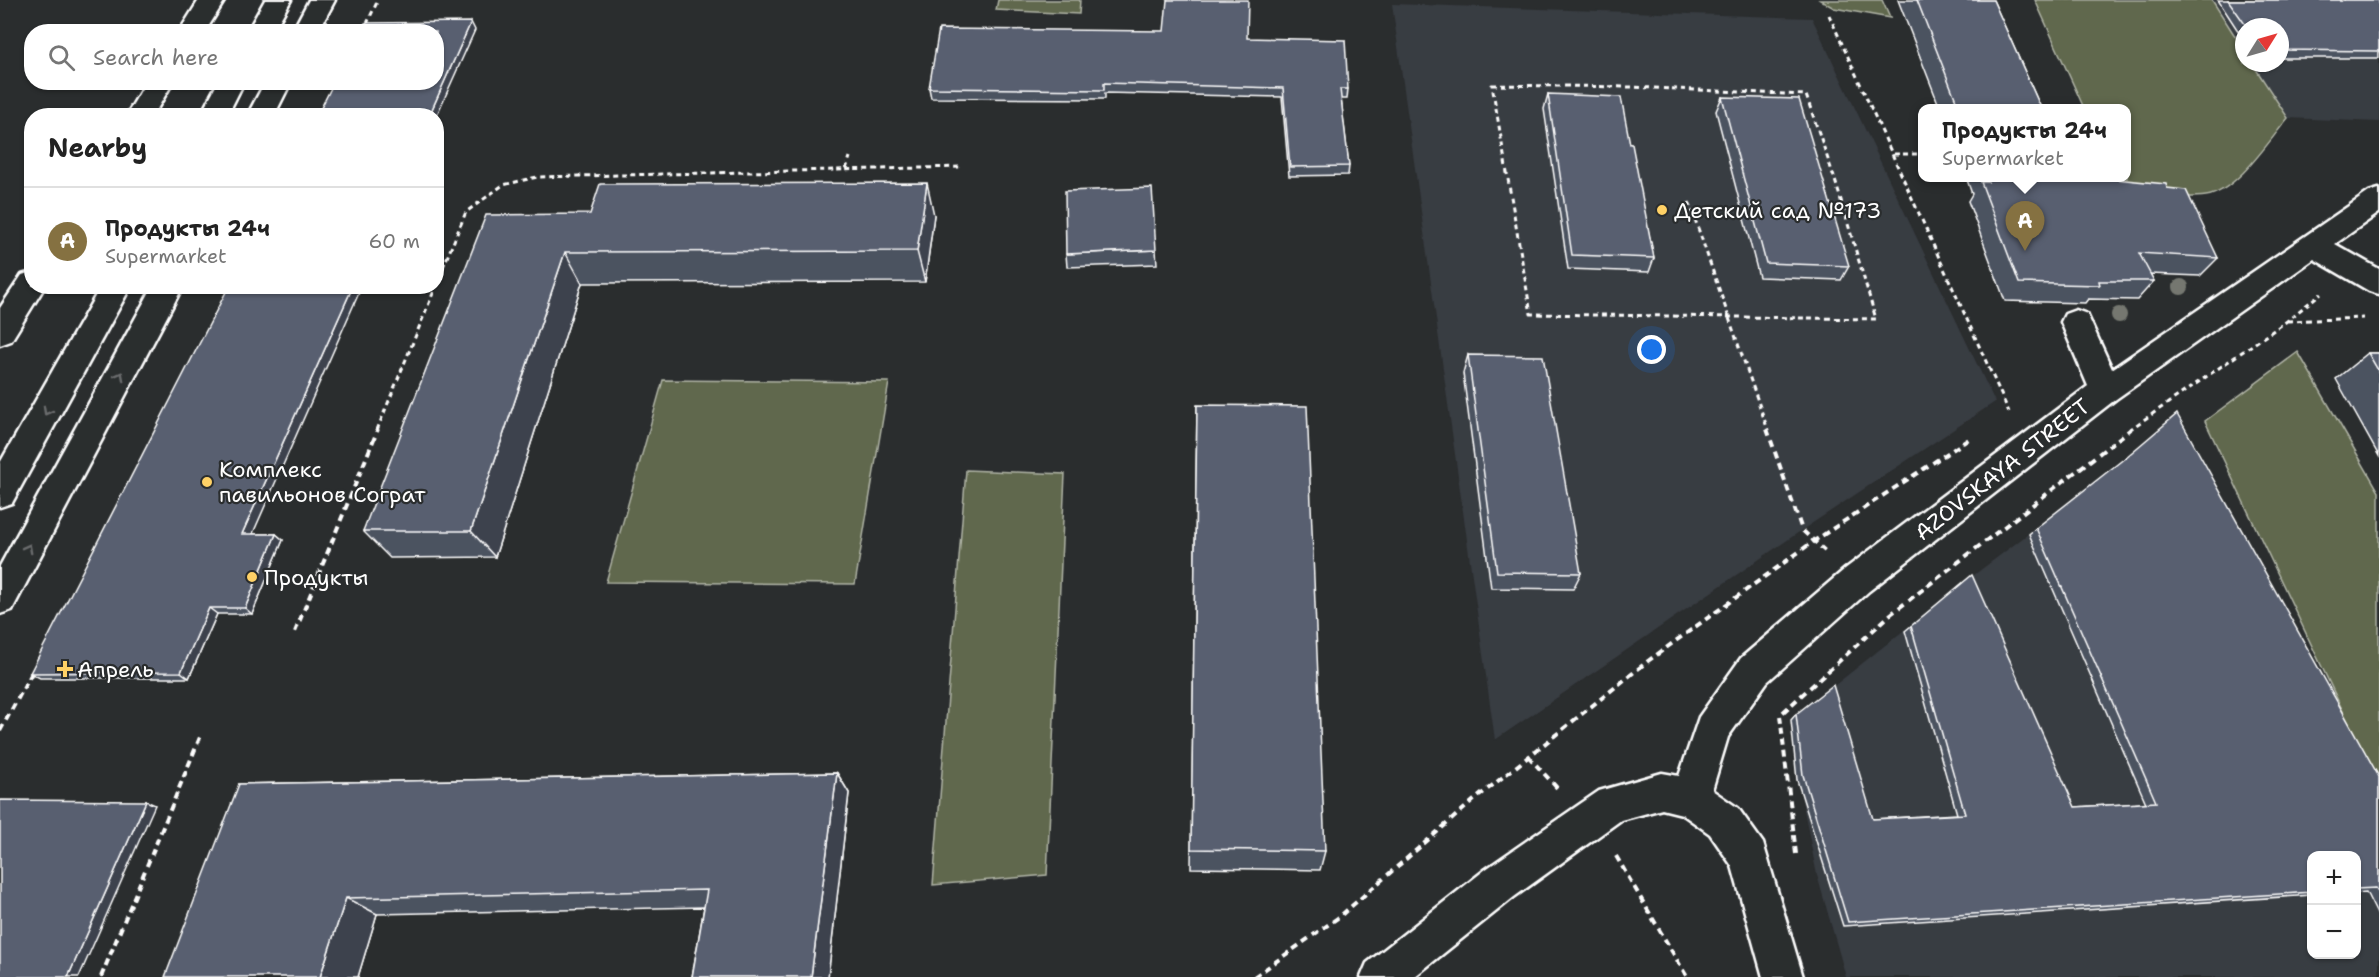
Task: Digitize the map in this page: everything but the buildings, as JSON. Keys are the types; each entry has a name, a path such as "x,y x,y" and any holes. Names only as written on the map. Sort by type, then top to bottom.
{"street":[{"path":"197,24 212,0"},
{"path":"264,24 278,0"},
{"path":"310,24 322,0"},
{"path":"143,108 155,90"},
{"path":"217,108 227,90"},
{"path":"264,108 274,90"},
{"name":"AZOVSKAYA STREET","path":"1691,797 1712,729 1754,670 1857,580 2104,390 2379,199"},
{"path":"2312,245 2379,283"},
{"path":"0,333 25,294"},
{"path":"0,493 112,294"},
{"path":"0,599 164,294"},
{"path":"2076,322 2104,390"},
{"path":"1381,977 1500,883 1612,804 1662,791 1691,797 1724,821 1749,857 1783,977"}],"path":[{"path":"367,24 378,0"},
{"path":"1829,15 2010,412"},
{"path":"1491,85 1631,87 1806,96 1835,180 1876,319 1729,318 1531,314 1491,85"},
{"path":"1894,154 1918,154"},
{"path":"846,169 850,157"},
{"path":"444,266 466,212 503,185 537,177 962,167"},
{"path":"1689,202 1802,530 1857,580"},
{"path":"1797,862 1780,715 1891,614 2150,415 2287,321 2353,268"},
{"path":"296,632 432,294"},
{"path":"2287,321 2367,318"},
{"path":"2000,419 2017,407"},
{"path":"1254,977 1339,917 1528,756 1648,661 1814,541 1980,432"},
{"path":"0,731 33,670"},
{"path":"101,977 201,735"},
{"path":"1528,756 1612,849 1687,977"}],"shaded area":[{"path":"2212,0 2379,0 2379,122 2288,118 2258,72 2289,72 2289,18 2235,18 2235,36"},
{"name":"Детский cад №173","path":"1392,4 1812,18 1995,402 1802,530 1495,740"},
{"path":"2085,491 2379,800 2379,977 1846,977 1817,875 1797,775 1791,720 1966,581"}],"green space":[{"path":"998,0 1080,0 1079,14 996,10"},
{"path":"1820,0 1882,0 1890,18 1834,8"},
{"path":"2035,0 2212,0 2235,36 2235,72 2258,72 2288,118 2240,176 2217,192 2206,196 2187,197 2123,195 2117,182 2131,182 2131,104 2082,104"},
{"path":"2298,352 2379,492 2379,787 2205,421"},
{"path":"663,380 889,382 855,584 606,582"},
{"path":"966,470 1065,474 1047,875 933,885"}],"place":[{"name":"Детский cад №173","path":"1662,210"},
{"name":"Продукты 24ч","path":"2025,251"},
{"name":"Комплекс павильонов Сограт","path":"207,482"},
{"name":"Продукты","path":"252,577"},
{"name":"Апрель","path":"65,669"}]}
